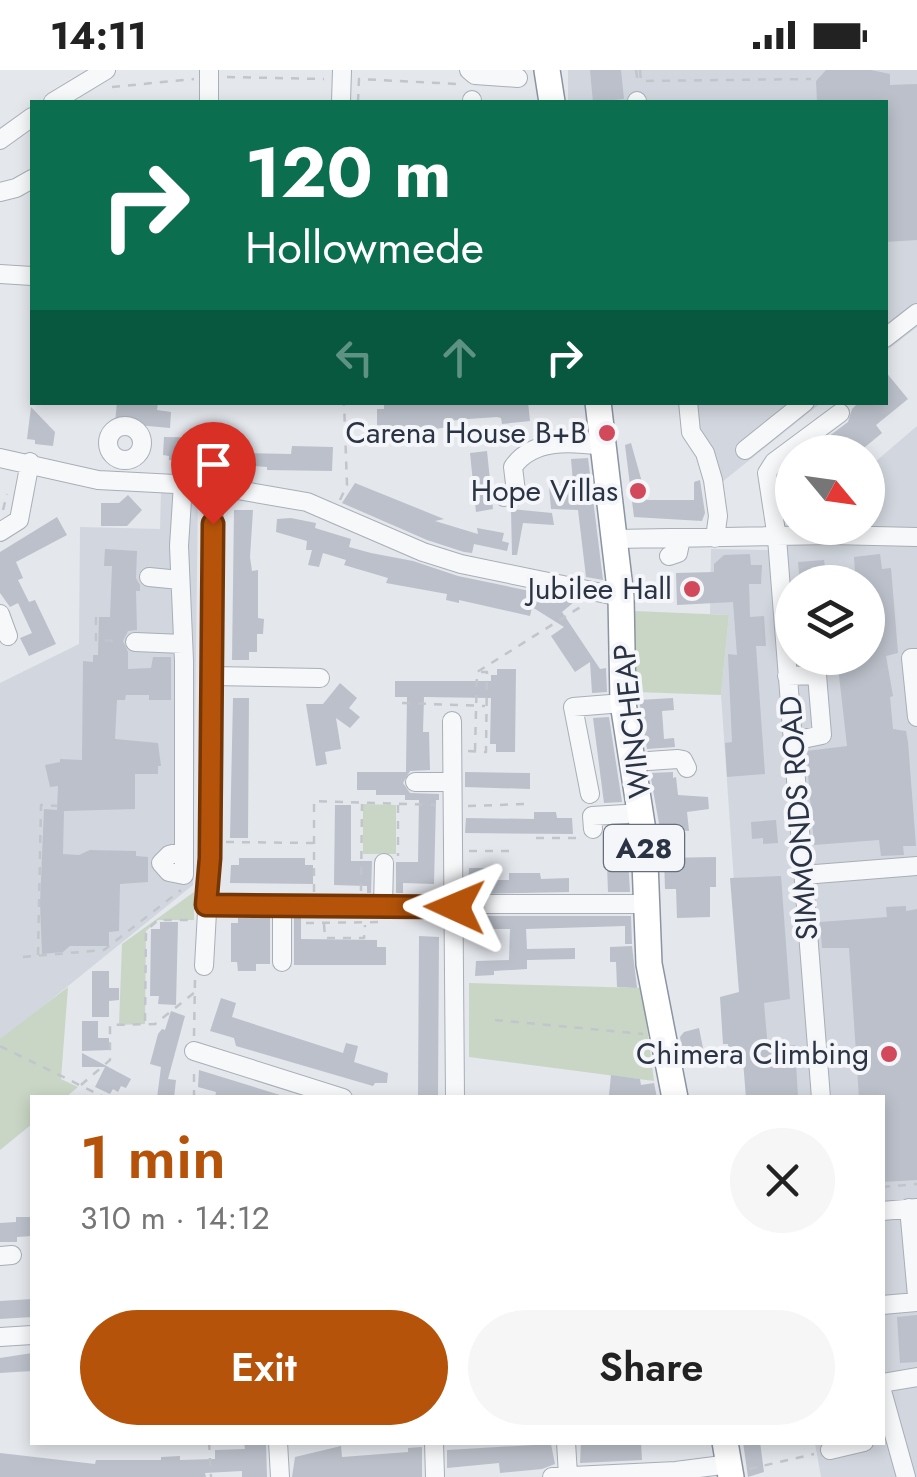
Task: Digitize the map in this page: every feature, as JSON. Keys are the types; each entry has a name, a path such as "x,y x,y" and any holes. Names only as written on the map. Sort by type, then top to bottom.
{"highway":[{"name":"WINCHEAP","path":"598,405 621,597 623,703 642,814 649,964 675,1095"}],"street":[{"path":"56,100 106,70"},
{"path":"209,70 209,100"},
{"path":"341,100 342,70"},
{"path":"471,89 488,77 518,78"},
{"path":"0,140 30,118"},
{"path":"0,192 30,180"},
{"path":"0,274 30,276"},
{"path":"888,336 917,312"},
{"path":"688,405 691,432 705,453 713,480 718,516 715,538"},
{"path":"744,450 800,405"},
{"name":"SIMMONDS ROAD","path":"810,435 840,413"},
{"path":"504,497 516,492 512,467 520,455 566,442 603,446"},
{"path":"0,458 98,480 214,486 306,502 423,552 621,597"},
{"path":"123,481 124,459"},
{"name":"SIMMONDS ROAD","path":"775,461 767,474 775,525"},
{"path":"4,528 18,520 30,462"},
{"path":"183,484 180,580 184,644 184,875"},
{"path":"204,966 210,842 214,486"},
{"path":"885,535 917,538"},
{"path":"615,538 775,538"},
{"path":"669,556 678,554 681,538"},
{"name":"SIMMONDS ROAD","path":"778,545 821,1095"},
{"path":"149,576 180,580"},
{"path":"0,614 8,636"},
{"path":"135,642 184,644"},
{"path":"917,658 911,658 917,717"},
{"path":"788,676 817,675 822,736 792,741"},
{"path":"210,676 308,677"},
{"path":"590,794 573,707 623,703"},
{"path":"452,722 455,1095"},
{"path":"633,762 688,758"},
{"path":"415,782 452,782"},
{"path":"593,829 592,816 642,814"},
{"path":"383,906 391,860"},
{"path":"803,875 917,866"},
{"path":"205,912 314,904 363,915 383,906 455,907"},
{"path":"475,904 646,904"},
{"path":"282,905 282,962"},
{"path":"194,1050 333,1095"},
{"path":"885,1210 913,1208 917,1299 885,1304"},
{"path":"0,1337 30,1335"},
{"path":"885,1386 917,1377"},
{"path":"885,1405 891,1441 906,1477"},
{"path":"891,1441 917,1442"},
{"path":"278,1445 280,1477"},
{"path":"434,1445 435,1477"},
{"path":"565,1445 560,1476 677,1474 729,1464"},
{"path":"830,1450 851,1445"}],"path":[{"path":"640,70 641,81 811,78"},
{"path":"358,100 359,79 471,89"},
{"path":"344,405 347,485"},
{"path":"4,528 8,490"},
{"path":"477,672 582,606 591,593"},
{"path":"96,617 96,640 135,642"},
{"path":"475,752 477,672"},
{"path":"451,751 486,752 486,672 477,672"},
{"path":"402,703 486,706"},
{"path":"314,904 314,801 453,806 526,804"},
{"path":"324,924 325,938 364,938 362,803"},
{"path":"391,860 398,803"},
{"path":"38,956 42,806 58,806"},
{"path":"210,842 314,843"},
{"path":"454,850 517,851"},
{"path":"23,957 104,950 184,887 184,875"},
{"path":"145,1024 146,931 158,920 205,912"},
{"path":"194,1095 195,972 204,966"},
{"path":"81,1085 110,1060 110,1024 155,1024 194,992"},
{"path":"495,1020 648,1035 664,1030"},
{"path":"0,1046 100,1095"},
{"path":"885,1187 917,1184"},
{"path":"209,1445 211,1477"},
{"path":"729,1464 830,1450"}],"shaded area":[{"path":"568,70 917,70 917,327 888,350 888,100 568,100"},
{"path":"693,405 818,405 781,435 775,435 775,440 722,482 695,430"},
{"path":"917,426 917,1477 821,1477 815,1445 885,1445 885,1095 749,1095 721,695 729,615 710,614 711,549 768,550 775,544 885,545 885,453"},
{"path":"161,492 198,494 193,885 0,1041 0,683 79,644 80,527 160,529"}],"green space":[{"path":"634,611 729,615 721,695 636,692"},
{"path":"363,804 396,805 396,854 363,854"},
{"path":"194,892 194,920 158,920 146,931 145,1024 119,1025 122,944"},
{"path":"469,983 642,988 654,1081 469,1057"},
{"path":"68,987 61,1079 78,1087 68,1095 30,1095 30,1126 0,1150 0,1039"}],"building":[{"path":"590,70 621,70 624,99 593,100"},
{"path":"826,70 871,70 890,74 890,85 917,84 917,240 888,242 888,100 817,100 816,81"},
{"path":"888,375 908,399 876,425 880,435 831,435 848,422 856,405 888,405"},
{"path":"117,405 158,405 157,410 171,412 170,428 115,423"},
{"path":"384,405 528,405 530,421 502,424 497,417 468,419 448,421 449,427 427,430 377,425 377,409 384,409"},
{"path":"31,407 55,432 53,446 27,439"},
{"path":"218,429 240,431 239,439 243,439 247,453 291,454 292,446 333,447 332,471 267,470 169,460 169,456 163,455 164,437 218,438"},
{"name":"Hope Villas","path":"631,443 647,500 694,500 694,482 700,480 705,513 702,521 634,517 625,445"},
{"path":"487,451 493,509 476,512 470,453"},
{"path":"588,458 603,580 586,577 578,510 551,509 549,487 573,482 571,459"},
{"path":"355,483 444,519 435,521 478,534 477,528 504,533 502,541 509,543 507,551 474,544 472,553 464,552 342,503"},
{"path":"128,495 142,510 127,526 101,526 101,503 119,503"},
{"path":"511,509 552,513 554,525 523,523 517,555 512,555"},
{"path":"234,510 253,510 250,557 252,571 258,570 258,618 264,619 263,634 257,634 257,652 249,652 249,660 232,660"},
{"path":"57,517 67,535 16,562 23,578 18,580 29,602 35,600 56,644 29,656 20,638 32,633 18,603 10,607 0,593 0,552"},
{"path":"277,519 316,523 315,528 351,539 349,547 458,576 573,600 562,612 600,669 606,668 607,692 592,693 590,662 575,672 551,636 564,627 532,607 530,616 446,600 447,594 386,583 388,578 344,565 346,560 323,553 319,567 308,565 312,550 306,550 307,541 276,532"},
{"path":"105,549 137,551 137,630 128,631 123,641 128,669 151,668 153,657 171,657 171,700 126,695 125,700 117,700 115,739 158,743 161,766 158,774 135,774 135,809 64,811 63,854 136,851 136,856 148,857 148,882 120,884 119,931 109,932 109,946 70,946 63,952 42,954 44,809 57,810 58,786 50,787 45,765 60,759 82,760 83,661 93,662 93,655 98,655 99,617 110,617 112,566 104,566"},
{"path":"750,554 751,565 762,565 761,584 749,584 750,617 764,616 766,646 756,646 765,774 727,777 725,743 732,742 728,654 737,655 733,602 677,605 676,573 714,572 714,564 724,555"},
{"path":"880,554 881,565 855,565 854,557"},
{"path":"824,560 825,565 798,565 798,562"},
{"path":"891,568 898,653 886,656 893,696 893,729 906,731 908,742 916,846 903,846 904,855 881,856 879,840 814,845 806,751 847,746 839,675 885,675 885,569"},
{"path":"497,669 516,669 515,752 496,752 496,744 490,744 491,698 424,697 423,732 429,732 430,770 410,771 403,783 410,793 439,794 434,884 403,883 403,893 396,893 396,862 418,862 419,800 405,800 405,795 376,795 376,790 357,790 357,772 406,772 407,697 395,697 395,681 491,681"},
{"path":"340,683 357,698 349,708 360,717 350,728 336,718 341,749 325,752 327,764 316,766 306,704 323,704"},
{"path":"233,698 249,698 248,838 230,838"},
{"path":"673,698 674,710 662,711 664,739 674,738 675,747 647,749 639,700"},
{"path":"609,717 622,802 604,803 593,718"},
{"path":"465,772 530,773 530,789 465,787"},
{"path":"673,772 678,795 708,797 709,809 687,812 689,831 660,829 650,773"},
{"path":"335,805 351,805 351,861 372,861 371,893 367,893 367,886 334,885"},
{"path":"534,812 556,812 557,818 572,818 573,834 465,833 466,818 534,819"},
{"path":"776,820 778,843 763,844 763,838 752,839 751,822"},
{"path":"626,826 630,892 608,892 607,865 615,865 614,833 606,834 605,828"},
{"path":"716,857 710,917 677,918 676,889 665,889 664,858"},
{"path":"239,858 305,858 305,865 313,865 313,884 230,883 231,865 239,865"},
{"path":"469,868 487,868 487,880 509,880 509,873 540,873 541,879 569,878 569,892 468,894"},
{"path":"781,876 790,999 764,1003 768,1049 795,1045 798,1095 746,1095 743,1061 729,1064 728,1044 723,1044 720,997 739,992 730,878"},
{"path":"886,907 917,909 917,1180 885,1182 885,1095 859,1095 849,948 822,948 820,922 887,917"},
{"path":"467,913 631,916 632,944 625,944 625,926 526,929 527,949 575,948 575,959 527,960 527,969 475,976 476,961 509,960 510,929 467,929"},
{"path":"238,918 270,918 270,964 256,964 256,971 238,971 237,962 231,962 231,923 238,923"},
{"path":"294,918 301,918 301,939 377,940 377,947 386,947 386,965 294,965"},
{"path":"160,922 178,922 176,1005 158,1004 159,996 150,996 151,929 160,929"},
{"path":"419,936 439,937 438,1095 418,1095"},
{"path":"632,946 637,988 617,987 616,962 610,962 610,947"},
{"path":"92,971 109,971 109,988 119,988 119,1000 109,1001 109,1017 92,1017"},
{"path":"221,998 236,1003 232,1017 343,1053 346,1043 358,1046 354,1062 388,1073 387,1083 373,1086 236,1046 234,1038 210,1031"},
{"path":"171,1011 185,1016 168,1079 176,1080 174,1095 157,1095 161,1067 150,1064 158,1034 165,1030"},
{"path":"82,1021 98,1021 98,1038 109,1038 109,1050 82,1051"},
{"path":"699,1028 704,1053 684,1060 680,1037"},
{"path":"82,1053 131,1079 126,1088 121,1086 118,1092 113,1089 110,1094 95,1087 105,1067 82,1067"},
{"path":"199,1070 280,1095 216,1095 198,1087"},
{"path":"611,1075 640,1079 641,1085 654,1083 656,1095 609,1095"},
{"path":"16,1217 30,1217 30,1236 17,1237 17,1242 0,1242 0,1223 16,1222"},
{"path":"30,1299 30,1317 0,1319 0,1301"},
{"path":"917,1315 917,1362 900,1363 897,1317"},
{"path":"30,1353 30,1371 0,1373 0,1358"},
{"path":"244,1445 266,1445 267,1477 242,1477 242,1471 205,1473 206,1477 0,1477 0,1453 95,1464 96,1460 161,1460 180,1456 180,1460 215,1459 215,1450 245,1449"},
{"path":"551,1445 555,1464 500,1473 499,1463 447,1468 447,1450"},
{"path":"581,1445 641,1445 642,1460 580,1463"},
{"path":"743,1445 760,1445 764,1472 748,1477"},
{"path":"341,1446 342,1457 408,1452 408,1448 422,1447 422,1477 292,1477 295,1457"}],"place":[{"name":"Carena House B+B","path":"607,433"},
{"name":"Hope Villas","path":"638,491"},
{"name":"Jubilee Hall","path":"692,589"},
{"name":"Chimera Climbing","path":"889,1054"}],"route":[{"path":"213,524 210,858 206,905 455,907"}]}
